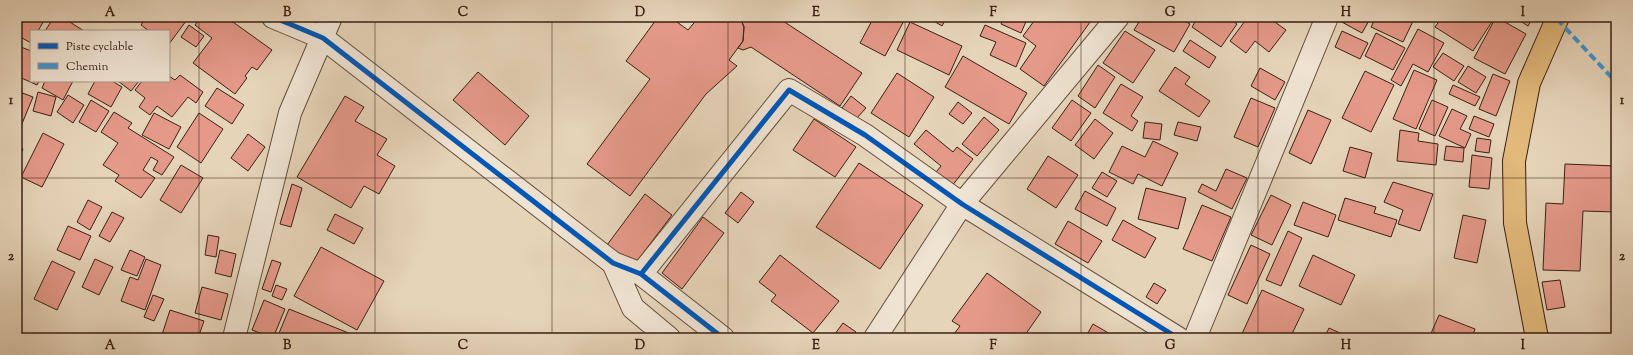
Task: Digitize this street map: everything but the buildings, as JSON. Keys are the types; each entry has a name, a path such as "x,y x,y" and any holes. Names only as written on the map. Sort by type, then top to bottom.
{"main road":[{"path":"1537,338 1515,222 1514,161 1529,83 1558,17"}],"street":[{"path":"272,17 322,38 613,264 641,274 723,338"},
{"path":"234,338 290,113 331,17"},
{"path":"875,338 962,204 1118,17"},
{"path":"1195,338 1327,17"},
{"path":"641,274 789,90 864,135 962,204 1178,338"},
{"path":"613,264 633,308 669,338"}],"marked path":[{"path":"1557,19 1616,82"}],"cycle path":[{"path":"273,17 323,38 613,263 641,274 723,338"},
{"path":"641,274 789,90 865,135 962,204 1178,338"}]}
